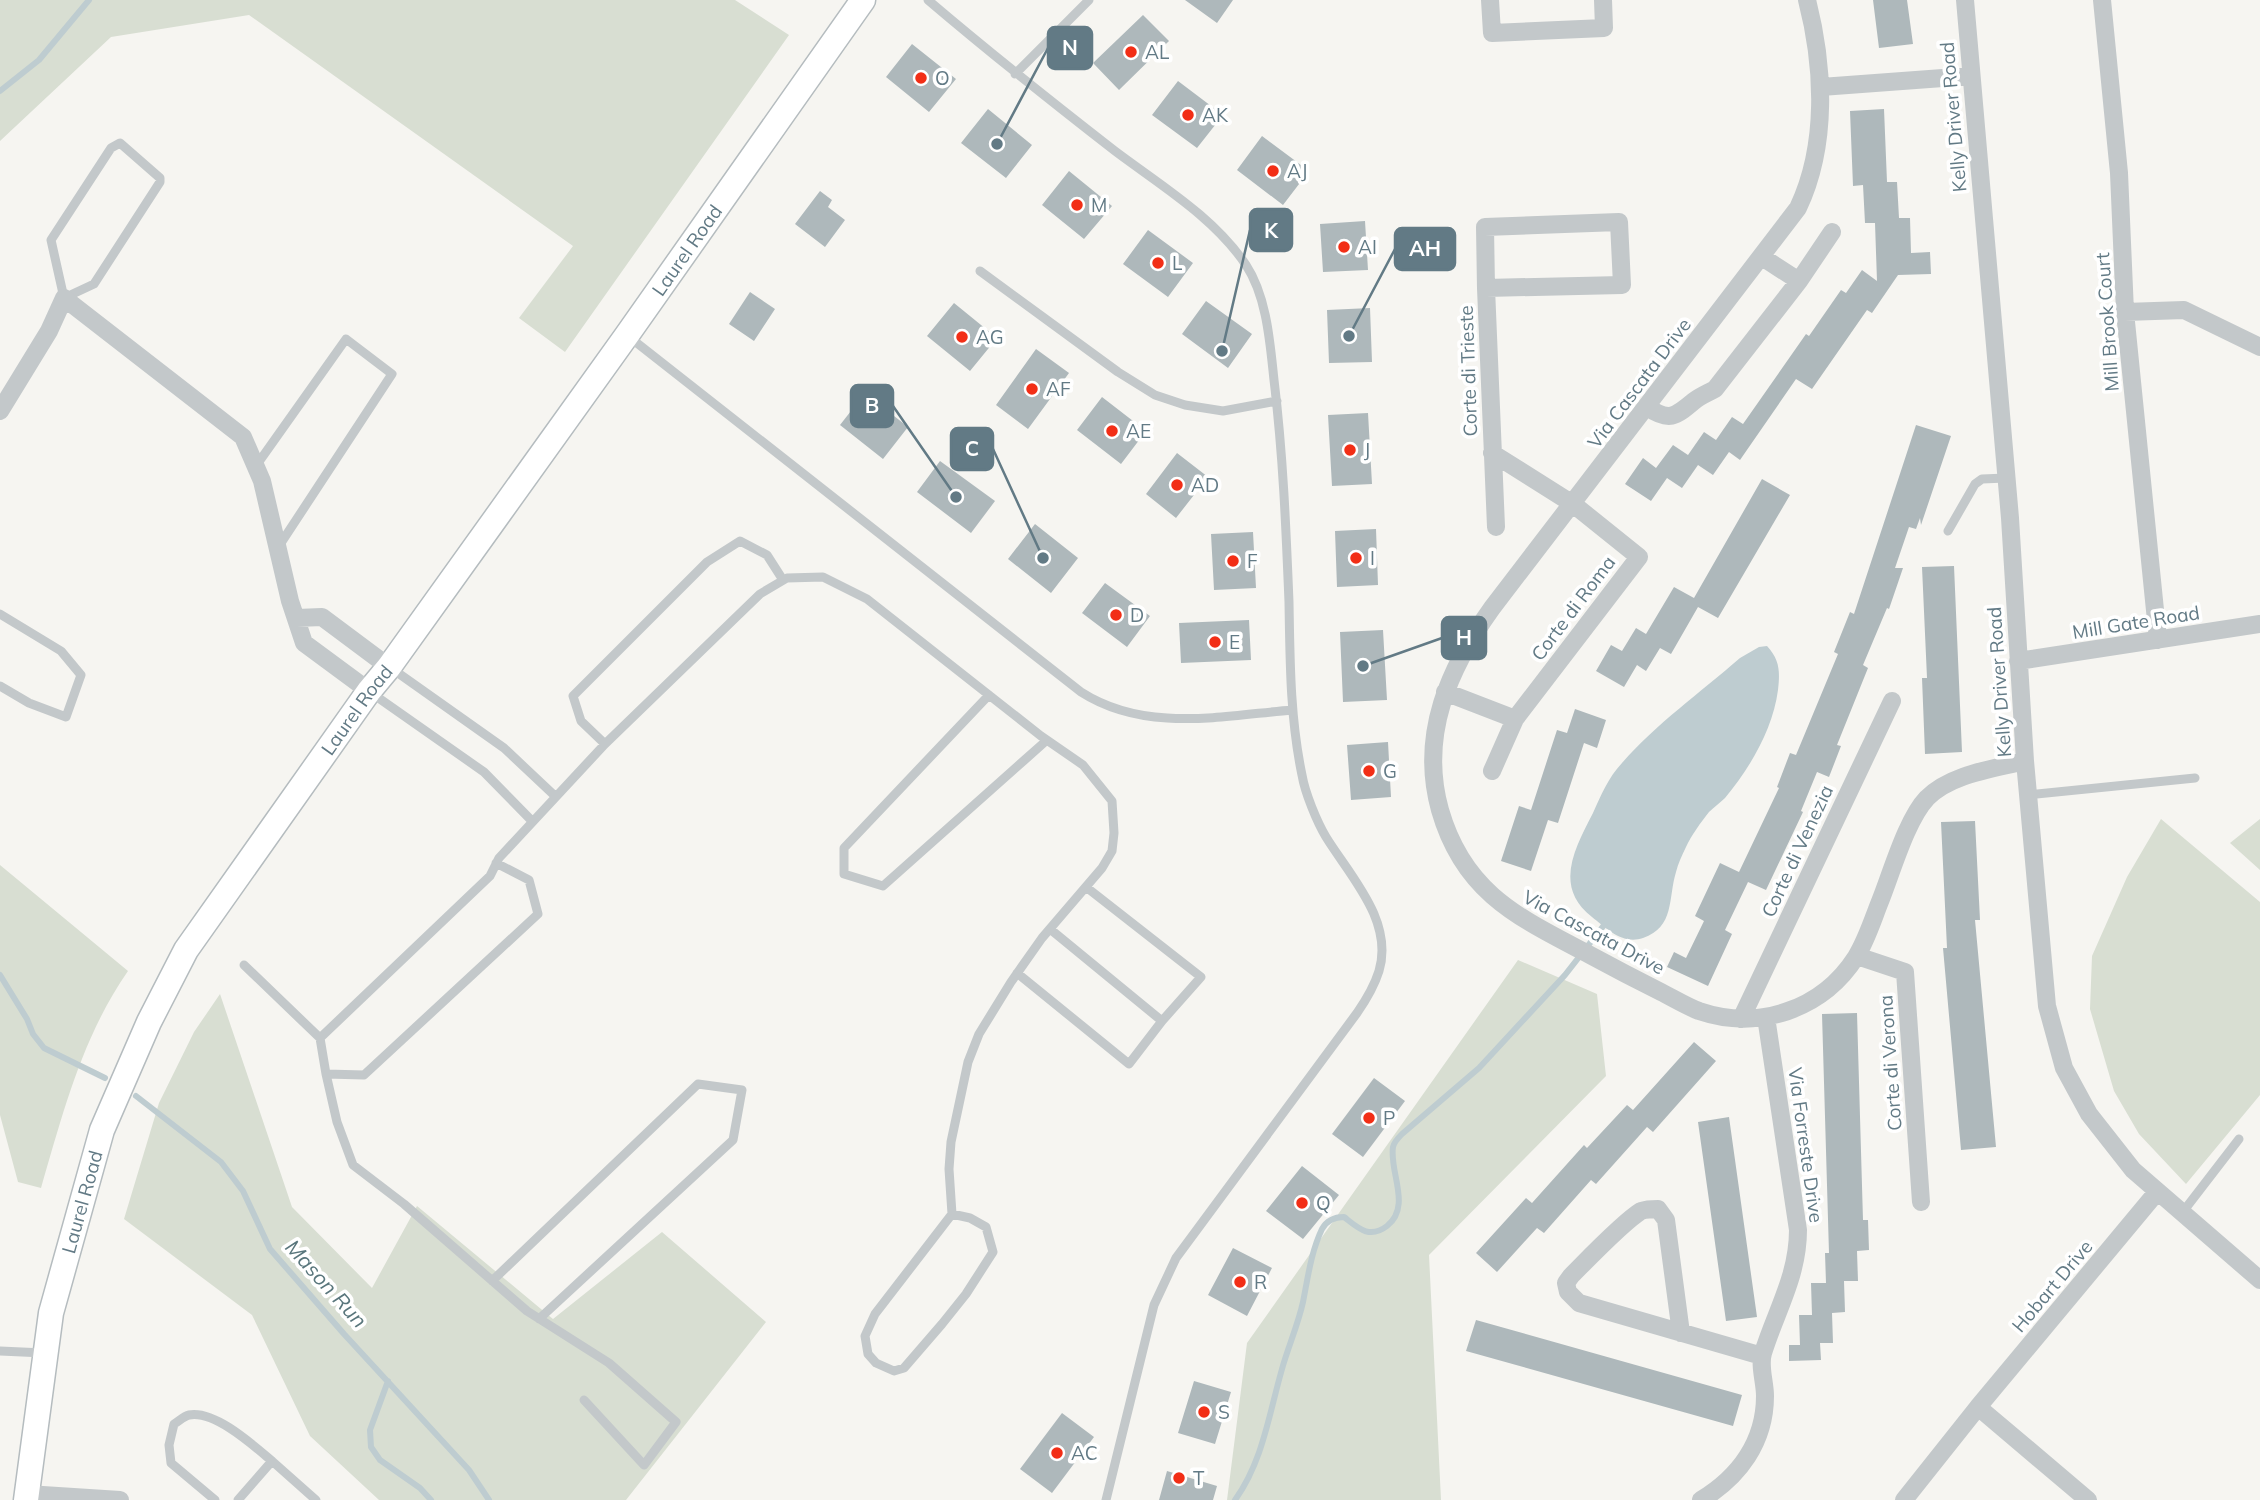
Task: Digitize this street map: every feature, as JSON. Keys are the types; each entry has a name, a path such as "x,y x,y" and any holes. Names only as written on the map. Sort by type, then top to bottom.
{"main road":[{"name":"Laurel Road","path":"26,1497 51,1313 102,1130 149,1022 186,950 369,691 389,667 627,335 863,0"}],"street":[{"path":"1490,0 1492,33 1604,28 1603,0"},
{"name":"Via Cascata Drive","path":"1807,0 1821,87 1814,158 1806,192 1798,208 1762,257 1474,633 1457,662 1445,692 1435,748 1438,803 1451,840 1468,869 1491,896 1516,915 1696,1010 1741,1019 1766,1017 1799,1008 1844,974 1857,956 1910,824 1927,798 1941,787 1957,780 2025,761"},
{"name":"Kelly Driver Road","path":"1965,0 2006,478 2027,795 2047,1006 2064,1068 2090,1114 2133,1170 2260,1280"},
{"name":"Mill Brook Court","path":"2102,0 2119,173 2125,312 2158,640"},
{"path":"1821,87 1970,76"},
{"name":"Corte di Trieste","path":"1486,288 1622,285 1619,222 1485,227 1486,288 1492,453 1496,527"},
{"path":"1647,407 1664,417 1671,416 1681,413 1696,399 1715,389 1799,281 1832,232"},
{"path":"1762,257 1799,281"},
{"path":"0,411 65,298 243,437 262,481 304,643 369,691"},
{"path":"2125,312 2184,310 2260,347"},
{"name":"Corte di Trieste","path":"1492,453 1573,504"},
{"name":"Corte di Roma","path":"1492,771 1515,719 1639,557 1573,504"},
{"path":"296,618 322,617 389,667"},
{"name":"Mill Gate Road","path":"2018,661 2260,624"},
{"path":"1445,692 1515,719"},
{"name":"Corte di Venezia","path":"1741,1019 1892,701"},
{"name":"Corte di Verona","path":"1857,956 1905,972 1922,1202"},
{"name":"Via Forreste Drive","path":"1701,1500 1714,1492 1742,1465 1759,1434 1764,1417 1765,1394 1762,1356 1788,1288 1798,1249 1798,1230 1766,1017"},
{"name":"Hobart Drive","path":"1904,1500 2157,1192"},
{"path":"1681,1333 1666,1220 1658,1209 1649,1209 1627,1223 1578,1269 1566,1283 1568,1292 1579,1303 1681,1333 1762,1356"},
{"path":"1978,1407 2088,1500"},
{"path":"26,1497 120,1500"}],"lane":[{"path":"928,0 1015,74 1213,227 1247,266 1261,300 1276,401 1286,523 1292,710 1302,778 1324,834 1358,884 1378,922 1382,946 1380,968 1373,988 1357,1013 1176,1258 1154,1305 1106,1500"},
{"path":"1015,74 1089,0"},
{"path":"120,143 160,178 160,183 94,284 65,298 51,240 111,148 120,143"},
{"path":"980,271 1118,372 1155,395 1185,405 1223,411 1276,401"},
{"path":"627,335 1098,704 1148,718 1170,719 1292,710"},
{"path":"256,466 346,340 392,374 278,547"},
{"path":"1948,531 1975,484 1982,479 2006,478"},
{"path":"605,744 582,722 573,695 707,562 740,541 766,555 783,580"},
{"path":"320,1038 490,876 496,863 555,796 760,594 787,578 823,578 867,599 1047,740 1083,765 1112,801 1112,850 1102,868 1049,929 1017,973 979,1034 968,1062 951,1142 949,1169 952,1214 875,1314 865,1336 869,1354 876,1363 894,1371 904,1368 942,1324 966,1294 993,1252 986,1227 970,1218 952,1214"},
{"path":"0,614 61,651 81,675 66,717 29,704 0,686"},
{"path":"389,667 504,748 555,796"},
{"path":"369,691 484,772 532,821"},
{"path":"989,695 844,848 844,874 883,886 1047,740"},
{"path":"2027,795 2195,778"},
{"path":"326,1074 364,1075 538,914 528,880 496,863"},
{"path":"1017,973 1129,1064 1201,977 1086,887"},
{"path":"1049,929 1162,1021"},
{"path":"244,965 320,1038 337,1122 353,1165 404,1204 539,1319 609,1363 676,1422 644,1465 584,1400"},
{"path":"492,1281 698,1084 742,1090 733,1140 539,1319"},
{"path":"2182,1213 2239,1139"},
{"path":"0,1352 46,1353"},
{"path":"215,1500 172,1463 169,1445 174,1424 187,1415 212,1420 236,1432 316,1500"},
{"path":"238,1500 272,1461"}],"shaded area":[{"path":"0,0 735,0 789,35 565,352 519,318 573,246 249,15 111,37 0,141"},
{"path":"1767,646 1777,661 1779,684 1771,719 1759,747 1734,786 1709,812 1688,843 1677,869 1669,911 1661,927 1636,940 1616,935 1580,905 1570,880 1574,853 1605,787 1622,763 1664,722 1740,658 1759,647"},
{"path":"2161,819 2260,902 2260,1095 2186,1184 2139,1134 2114,1091 2090,1009 2092,956 2127,877"},
{"path":"2260,819 2260,870 2230,843"},
{"path":"0,865 128,971 98,1022 86,1049 41,1188 18,1182 0,1115"},
{"path":"1518,960 1597,994 1606,1076 1429,1255 1441,1500 1227,1500 1247,1343"},
{"path":"220,994 292,1207 372,1288 417,1206 553,1319 662,1232 766,1322 626,1500 379,1500 310,1436 252,1315 124,1219 159,1103 194,1032"}],"building":[{"path":"1185,0 1233,0 1217,23"},
{"path":"1873,0 1907,0 1913,44 1879,48"},
{"name":"AL","path":"1143,15 1169,41 1119,90 1093,63"},
{"name":"O","path":"912,44 956,79 929,112 886,77"},
{"name":"AK","path":"1178,81 1223,115 1197,148 1152,115"},
{"path":"988,109 1032,145 1006,178 961,143"},
{"path":"1884,109 1887,182 1897,182 1899,218 1910,218 1911,253 1930,252 1931,274 1898,275 1872,313 1867,310 1812,389 1796,379 1740,460 1729,452 1713,475 1698,465 1682,488 1667,478 1651,501 1625,484 1643,458 1656,468 1673,445 1688,455 1704,432 1716,440 1732,417 1743,424 1806,334 1809,336 1841,290 1846,293 1862,270 1877,281 1875,223 1865,223 1863,185 1853,186 1850,111"},
{"name":"AJ","path":"1262,136 1309,171 1283,205 1237,170"},
{"name":"M","path":"1069,171 1112,206 1084,239 1042,205"},
{"path":"820,191 832,200 828,207 845,220 825,247 795,224"},
{"name":"AI","path":"1365,221 1368,270 1323,272 1320,224"},
{"name":"L","path":"1148,230 1193,263 1168,297 1123,264"},
{"path":"750,292 775,309 754,341 729,324"},
{"path":"1206,301 1252,334 1228,368 1182,334"},
{"name":"AG","path":"954,303 997,338 970,371 927,336"},
{"path":"1370,308 1372,362 1329,363 1327,310"},
{"name":"AF","path":"1036,349 1069,373 1028,429 996,405"},
{"path":"865,393 908,427 883,459 840,425"},
{"name":"AE","path":"1102,397 1146,431 1121,464 1077,430"},
{"name":"J","path":"1368,413 1372,484 1332,486 1328,415"},
{"path":"1916,425 1951,436 1921,525 1920,518 1916,529 1909,527 1895,568 1903,568 1889,609 1887,608 1863,665 1868,668 1837,745 1841,746 1829,777 1817,772 1801,811 1803,812 1766,890 1748,882 1725,930 1732,934 1708,986 1667,967 1674,952 1686,958 1704,921 1695,916 1720,863 1739,872 1779,788 1777,787 1790,753 1796,755 1838,654 1834,652 1850,612 1854,614"},
{"name":"AD","path":"1177,453 1208,477 1176,518 1146,494"},
{"path":"940,461 995,501 971,533 917,492"},
{"path":"1762,479 1790,495 1718,618 1698,607 1671,654 1660,648 1646,671 1637,665 1624,687 1596,671 1611,645 1622,651 1636,628 1646,634 1674,587 1694,598"},
{"path":"1035,524 1078,558 1051,593 1008,559"},
{"name":"I","path":"1376,529 1378,585 1337,587 1335,531"},
{"name":"F","path":"1253,532 1256,588 1214,590 1211,534"},
{"path":"1954,566 1962,752 1925,754 1922,678 1927,678 1922,567"},
{"name":"D","path":"1105,583 1150,616 1127,647 1082,613"},
{"name":"E","path":"1249,620 1251,660 1181,663 1179,623"},
{"path":"1383,630 1387,700 1343,702 1340,632"},
{"path":"1575,709 1606,720 1597,748 1584,743 1558,823 1548,820 1531,871 1501,861 1519,806 1531,810 1557,730 1567,733"},
{"name":"G","path":"1388,742 1391,797 1351,800 1347,745"},
{"path":"1975,821 1980,920 1975,920 1996,1147 1961,1150 1943,948 1947,948 1941,822"},
{"path":"1857,1013 1863,1220 1868,1220 1869,1250 1857,1251 1858,1281 1844,1281 1845,1312 1832,1313 1833,1343 1820,1343 1821,1360 1789,1361 1789,1345 1800,1345 1799,1315 1812,1315 1811,1283 1826,1283 1825,1253 1829,1253 1822,1014"},
{"path":"1694,1042 1716,1061 1653,1132 1647,1127 1596,1184 1591,1180 1544,1233 1537,1228 1497,1272 1476,1253 1526,1198 1532,1203 1584,1145 1587,1148 1627,1105 1633,1110"},
{"name":"P","path":"1374,1078 1405,1101 1363,1157 1332,1134"},
{"path":"1729,1117 1757,1317 1726,1321 1698,1122"},
{"name":"Q","path":"1302,1166 1339,1195 1303,1239 1266,1211"},
{"name":"R","path":"1233,1248 1272,1268 1247,1316 1208,1295"},
{"path":"1476,1320 1742,1395 1733,1426 1466,1351"},
{"name":"S","path":"1194,1381 1231,1392 1215,1444 1178,1433"},
{"name":"AC","path":"1062,1413 1094,1437 1052,1493 1020,1469"},
{"name":"T","path":"1167,1471 1217,1486 1213,1500 1159,1500"}],"waterway":[{"path":"0,91 39,60 89,0"},
{"path":"1235,1500 1259,1453 1301,1311 1312,1256 1324,1226 1331,1220 1344,1217 1364,1231 1375,1232 1387,1226 1398,1209 1393,1157 1396,1140 1479,1068 1565,975 1608,920"},
{"name":"Mason Run","path":"0,975 33,1034 44,1048 105,1078"},
{"name":"Mason Run","path":"136,1096 221,1162 243,1191 270,1249 469,1470 489,1500"},
{"path":"388,1381 370,1430 371,1447 380,1460 420,1488 431,1500"}],"place":[{"name":"AL","path":"1131,52"},
{"name":"O","path":"921,78"},
{"name":"AK","path":"1188,115"},
{"name":"N","path":"997,144"},
{"name":"AJ","path":"1273,171"},
{"name":"M","path":"1077,205"},
{"name":"AI","path":"1344,247"},
{"name":"L","path":"1158,263"},
{"name":"AH","path":"1349,336"},
{"name":"AG","path":"962,337"},
{"name":"K","path":"1222,351"},
{"name":"AF","path":"1032,389"},
{"name":"AE","path":"1112,431"},
{"name":"J","path":"1350,450"},
{"name":"AD","path":"1177,485"},
{"name":"B","path":"956,497"},
{"name":"C","path":"1043,558"},
{"name":"I","path":"1356,558"},
{"name":"F","path":"1233,561"},
{"name":"D","path":"1116,615"},
{"name":"E","path":"1215,642"},
{"name":"H","path":"1363,666"},
{"name":"G","path":"1369,771"},
{"name":"P","path":"1369,1118"},
{"name":"Q","path":"1302,1203"},
{"name":"R","path":"1240,1282"},
{"name":"S","path":"1204,1412"},
{"name":"AC","path":"1057,1453"},
{"name":"T","path":"1179,1478"}]}
